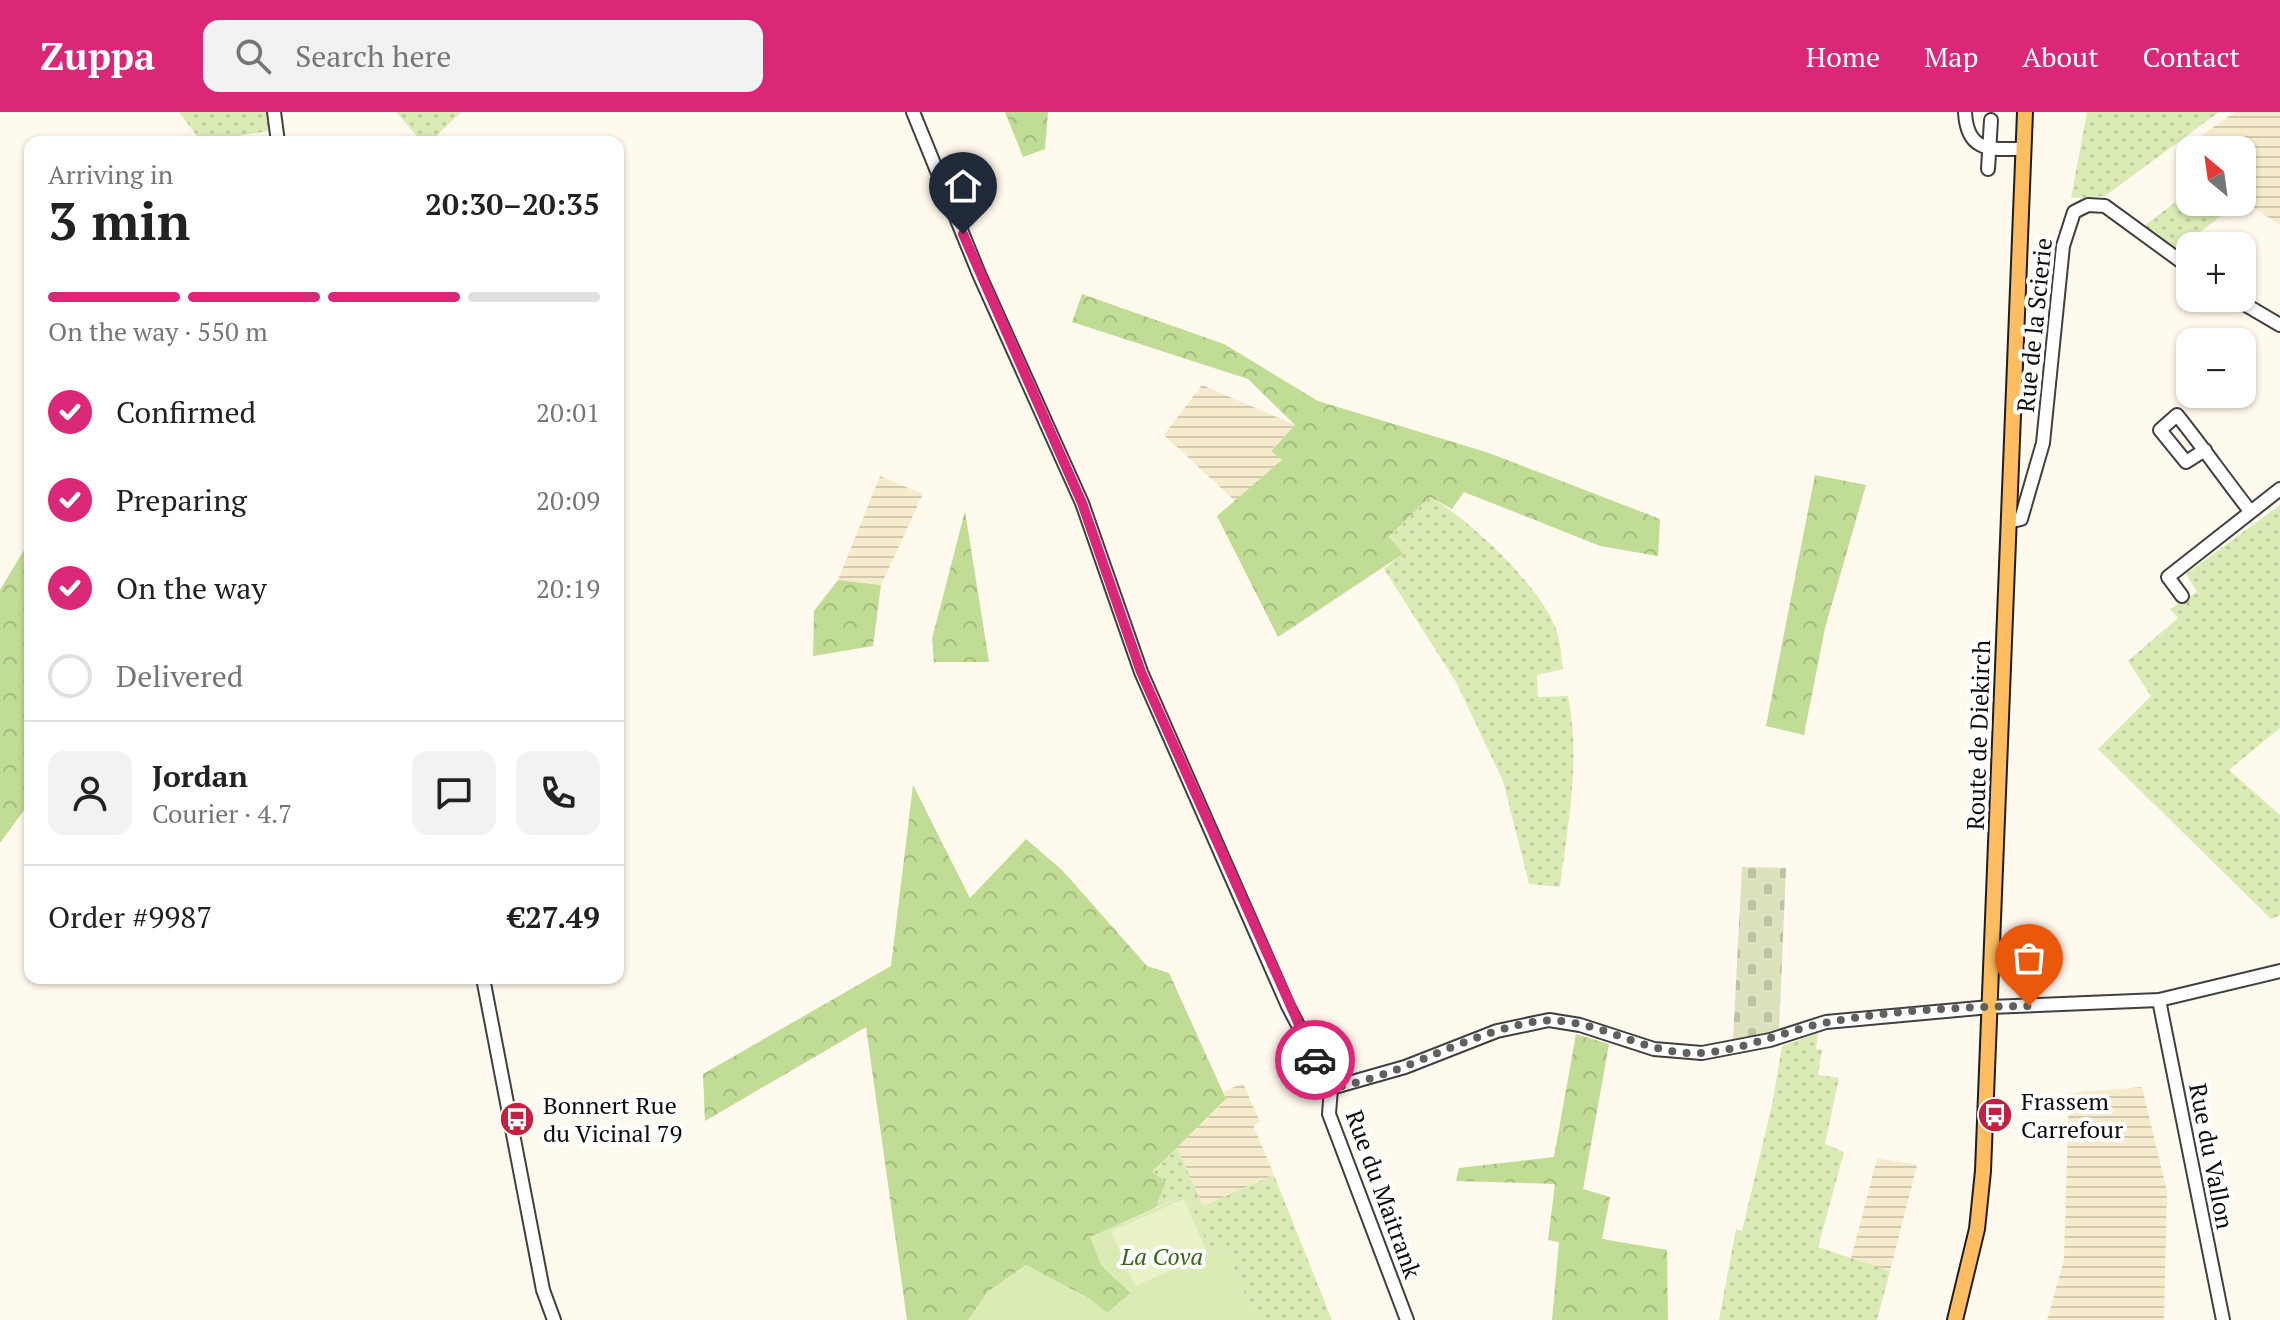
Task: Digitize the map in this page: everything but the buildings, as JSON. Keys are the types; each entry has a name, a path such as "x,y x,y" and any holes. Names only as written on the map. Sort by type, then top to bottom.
{"main road":[{"name":"Route de Diekirch","path":"1955,1320 1979,1214 2025,112"}],"street":[{"path":"274,112 277,136"},
{"name":"Rue du Maitrank","path":"913,112 979,274 1082,503 1141,672 1288,1006 1331,1088 1329,1114 1407,1320"},
{"path":"1965,112 1965,129 1973,141 1991,149 2024,149"},
{"path":"1988,169 1991,120"},
{"name":"Rue de la Scierie","path":"2008,522 2021,519 2043,443 2060,272 2069,220 2074,212 2088,205 2105,206 2176,258"},
{"path":"2256,311 2280,325"},
{"path":"2205,450 2250,511"},
{"path":"2182,596 2168,577 2280,489"},
{"path":"1331,1088 1381,1075 1497,1031 1549,1020 1580,1025 1654,1049 1702,1053 1770,1040 1826,1022 1990,1007 2159,1000 2280,971"},
{"path":"484,984 543,1290 554,1320"},
{"name":"Rue du Vallon","path":"2159,1000 2223,1320"}],"shaded area":[{"path":"2235,112 2280,112 2280,225 2256,209 2256,136 2201,136"},
{"path":"1202,385 1295,425 1271,450 1283,459 1235,501 1164,435"},
{"path":"880,476 923,494 881,585 838,580"},
{"path":"1243,1083 1260,1122 1253,1125 1274,1175 1203,1206 1177,1147 1226,1100 1223,1092"},
{"path":"2142,1087 2167,1192 2164,1320 2047,1320 2064,1260 2069,1093"},
{"path":"1877,1158 1917,1165 1890,1271 1851,1259"}],"green space":[{"path":"179,112 266,112 269,131 238,136 197,136"},
{"path":"396,112 461,112 436,136 417,136"},
{"path":"1005,112 1048,112 1045,149 1023,157"},
{"path":"2087,112 2219,112 2186,136 2176,136 2176,144 2105,196 2071,198"},
{"path":"2176,202 2176,216 2221,216 2200,232 2176,232 2176,249 2144,226"},
{"path":"1082,294 1224,344 1318,401 1489,453 1660,519 1658,556 1600,546 1464,492 1452,509 1430,497 1389,537 1403,554 1278,637 1217,516 1282,460 1271,451 1295,425 1248,379 1072,322"},
{"path":"1815,475 1866,485 1825,628 1804,735 1766,726"},
{"path":"1430,497 1484,538 1521,576 1537,596 1557,632 1563,669 1537,675 1538,697 1568,696 1572,720 1572,792 1560,887 1529,884 1503,781 1456,682 1384,569 1402,554 1389,538"},
{"path":"2280,505 2280,728 2229,770 2280,815 2280,915 2271,919 2098,749 2151,696 2128,661 2178,618 2170,609 2197,592 2186,574"},
{"path":"965,511 989,662 934,662 932,639"},
{"path":"24,550 24,810 0,843 0,590"},
{"path":"838,580 881,585 873,646 813,656 814,611"},
{"path":"913,785 970,898 1026,839 1063,871 1147,966 1169,973 1226,1099 1152,1172 1166,1182 1155,1208 1091,1237 1101,1265 1131,1293 1107,1313 1088,1298 1026,1265 988,1292 968,1320 907,1320 866,1027 705,1121 703,1074 891,966"},
{"path":"1742,867 1786,868 1779,1031 1733,1041"},
{"path":"1818,1033 1816,1049 1822,1050 1818,1075 1839,1078 1825,1144 1844,1152 1818,1247 1890,1271 1877,1320 1719,1320 1736,1229 1742,1231 1772,1105 1782,1046"},
{"path":"1576,1034 1609,1044 1583,1189 1610,1197 1602,1239 1667,1250 1668,1320 1552,1320 1559,1242 1548,1240 1555,1184 1456,1181 1459,1168 1554,1157"},
{"path":"1177,1147 1203,1206 1274,1175 1332,1320 1255,1320 1225,1246 1211,1253 1186,1195 1155,1208 1166,1182 1152,1173"},
{"name":"La Cova","path":"1186,1195 1211,1252 1225,1246 1255,1320 968,1320 988,1292 1026,1265 1088,1298 1107,1313 1131,1293 1101,1265 1090,1237"},
{"path":"1184,1199 1208,1254 1135,1286 1111,1231"}],"way so far":[{"path":"1315,1060 1331,1088 1405,1067 1497,1031 1549,1020 1610,1033 1654,1049 1702,1053 1770,1040 1826,1022 1894,1014 2029,1006"}],"place":[{"name":"Frassem Carrefour","path":"1995,1115"},
{"name":"Bonnert Rue du Vicinal 79","path":"517,1119"}],"route":[{"path":"963,234 1082,503 1141,672 1288,1006 1315,1060"}]}
